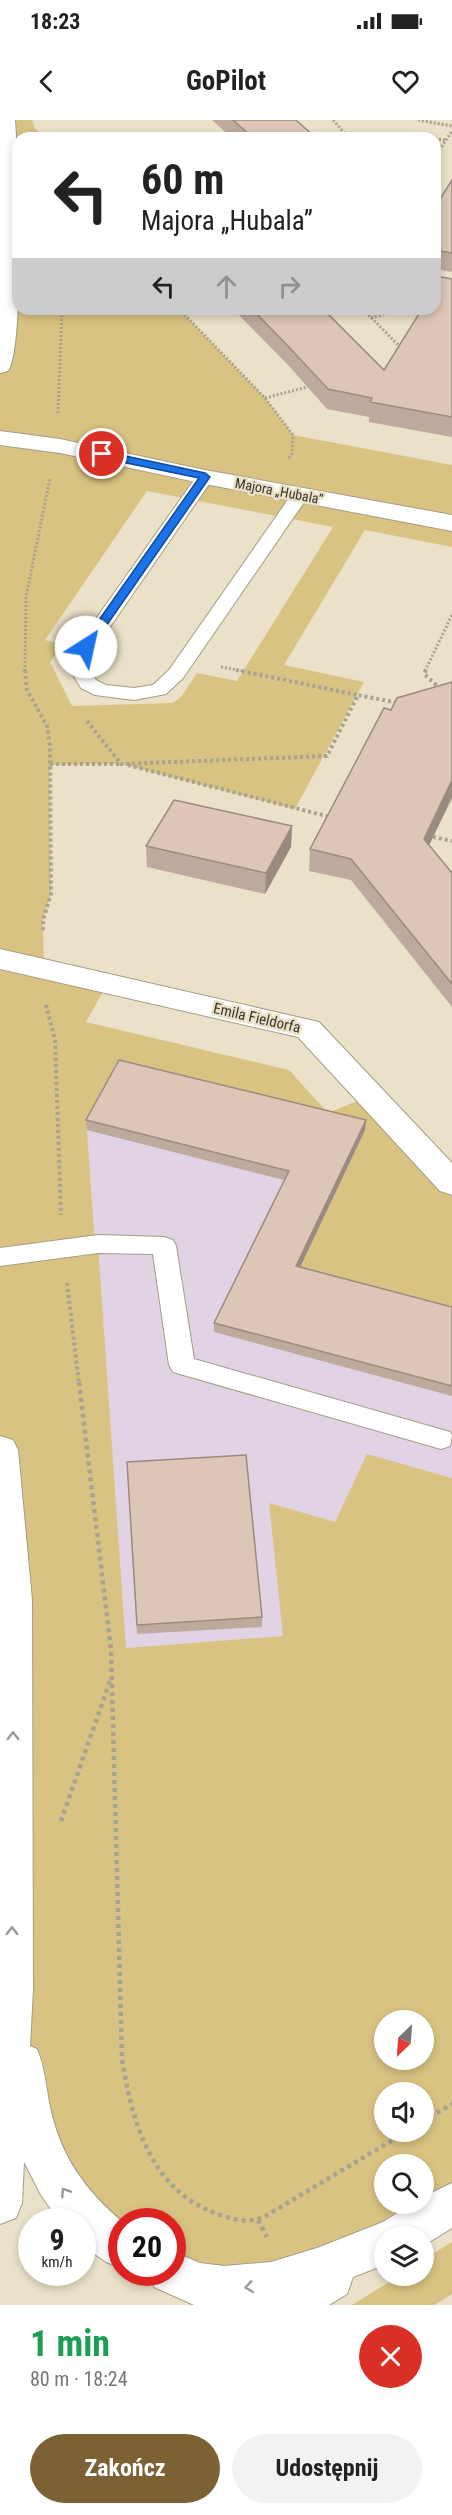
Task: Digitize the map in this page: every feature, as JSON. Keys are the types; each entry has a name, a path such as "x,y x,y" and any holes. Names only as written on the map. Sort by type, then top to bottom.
{"street":[{"path":"0,366 7,307 10,237 5,120"},
{"name":"Majora „Hubala”","path":"0,438 60,446 205,477 452,523"},
{"name":"Emila Fieldorfa","path":"0,959 308,1029 452,1183"},
{"path":"0,1450 13,1600 12,1989 0,2204"},
{"path":"12,1989 28,2105 42,2154 68,2198 108,2239"},
{"path":"416,2226 452,2204"},
{"path":"186,2279 199,2285 240,2289 290,2279 374,2248"},
{"path":"289,2305 374,2250"}],"lane":[{"path":"205,477 86,647 79,668 87,683 102,691 134,694 159,690 176,674 300,495"},
{"path":"0,1257 98,1244 164,1246 182,1365 441,1439"}],"path":[{"path":"333,120 344,132"},
{"path":"418,120 452,126"},
{"path":"441,148 452,131"},
{"path":"441,140 446,140"},
{"path":"62,315 58,411 62,435 59,455 53,466 26,597 25,681 30,697 47,726 50,764 51,894 43,920 46,1007 55,1040 63,1248 111,1650 122,2059 128,2098 137,2127 158,2171 172,2188 188,2201 211,2213 250,2221 264,2217 389,2142"},
{"path":"185,315 265,398 293,435 292,453 270,489"},
{"path":"368,315 404,352"},
{"path":"371,318 381,315"},
{"path":"265,398 321,384"},
{"path":"445,693 424,674 452,615"},
{"path":"185,660 405,704"},
{"path":"87,683 87,721 121,764 336,818"},
{"path":"50,764 121,764 327,756 358,695"},
{"path":"433,837 452,841"},
{"path":"434,2115 452,2104"}],"shaded area":[{"path":"5,120 32,120 39,132 12,132 12,315 185,315 265,398 293,435 452,465 452,547 365,530 284,665 364,682 295,809 121,764 50,765 51,894 43,920 44,968 108,983 86,1022 289,1070 328,1113 370,1096 427,1157 452,1163 452,1317 296,1276 365,1130 119,1070 87,1130 94,1232 98,1244 126,1648 283,1636 269,1503 335,1522 367,1454 452,1478 452,2204 416,2226 374,2226 374,2241 290,2279 186,2273 186,2208 108,2208 108,2227 28,2105 0,1450 0,366","holes":["147,491 333,527 237,681 197,673 181,697 173,703 72,706 50,662 63,645 45,640"]},
{"path":"119,1070 365,1130 336,1193 452,1317 452,1478 367,1455 283,1636 126,1648 98,1244 94,1232 87,1130"},
{"path":"452,2242 452,2294 434,2305 352,2305 383,2286 434,2286 434,2253"}],"building":[{"path":"233,120 296,120 309,132 246,132"},
{"path":"452,180 452,253 441,251 441,197"},
{"path":"441,277 452,279 452,417 370,402 372,398 328,389 258,315 329,315 384,370 418,315 441,315"},
{"path":"452,682 452,780 424,839 452,873 452,984 351,859 310,849 384,708 391,710 397,698"},
{"path":"174,800 292,826 266,873 146,846"},
{"path":"119,1060 366,1120 296,1266 452,1307 452,1386 214,1323 289,1171 86,1120"},
{"path":"246,1455 262,1617 137,1625 127,1462"}],"route":[{"path":"86,647 205,477 102,454"}]}
